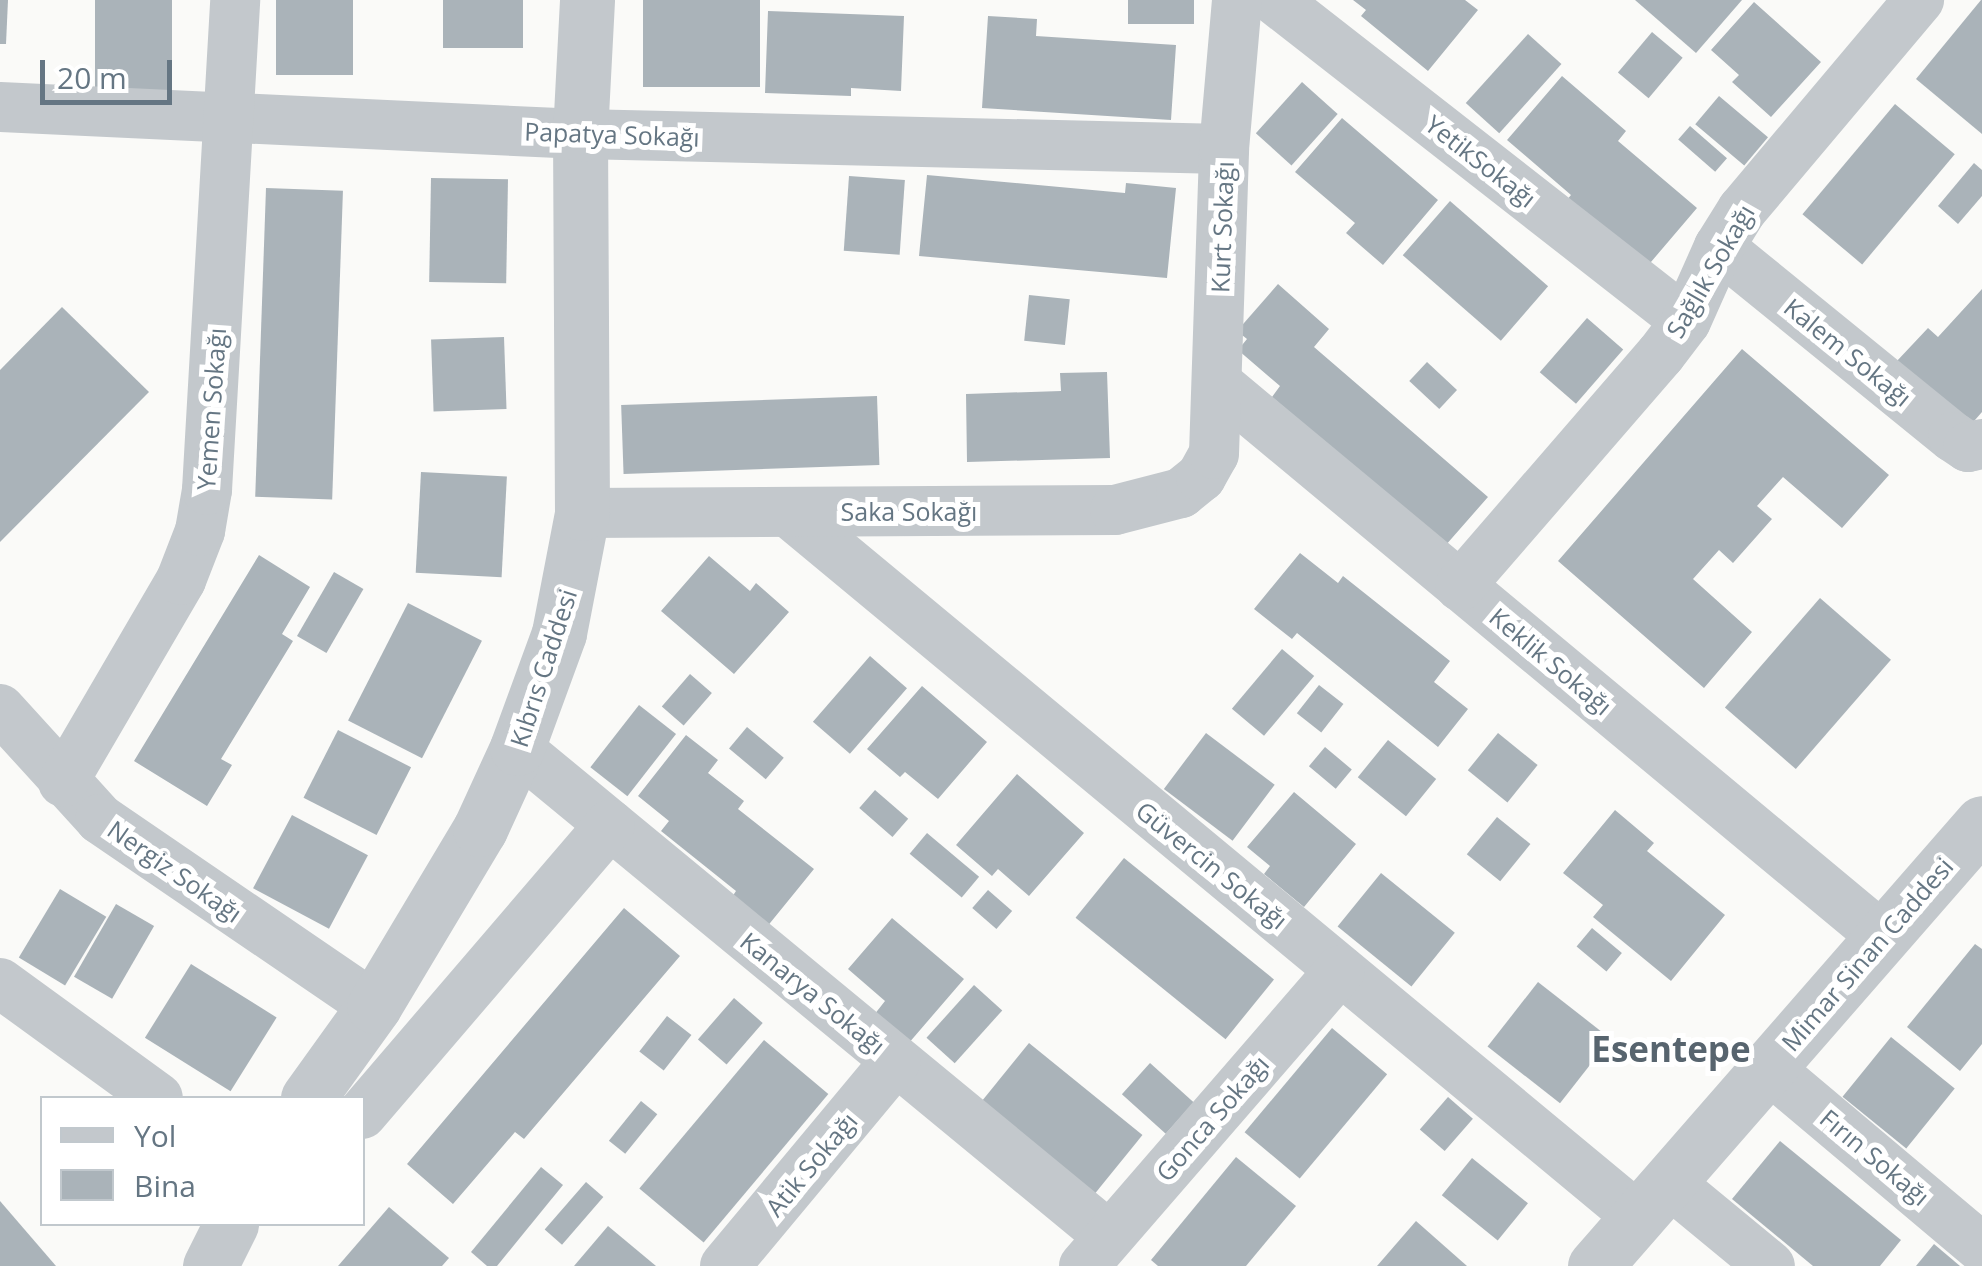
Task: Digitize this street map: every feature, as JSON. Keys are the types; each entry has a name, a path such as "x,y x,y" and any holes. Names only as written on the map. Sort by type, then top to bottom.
{"street":[{"name":"Yemen Sokağı","path":"63,782 181,580 200,530 207,490 234,0"},
{"name":"Kıbrıs Caddesi","path":"309,1096 374,1006 480,829 517,748 559,632 582,513 580,134 587,0"},
{"name":"Kurt Sokağı","path":"1214,454 1224,149 1237,0"},
{"name":"YetikSokağı","path":"1275,0 1686,322"},
{"name":"Sağlık Sokağı","path":"1460,586 1686,322 1718,247 1742,210 1890,9"},
{"name":"Papatya Sokağı","path":"0,108 580,134 1224,149"},
{"name":"Kalem Sokağı","path":"1718,247 1953,437 1968,447 1982,444"},
{"name":"Keklik Sokağı","path":"1218,384 1883,937"},
{"name":"Saka Sokağı","path":"582,513 1115,510 1181,493 1200,477 1214,454"},
{"name":"Güvercin Sokağı","path":"788,512 1340,970 1652,1200 1770,1266"},
{"name":"Nergiz Sokağı","path":"0,710 63,782 141,851 374,1006"},
{"name":"Kanarya Sokağı","path":"517,748 896,1061 1097,1251"},
{"name":"Mimar Sinan Caddesi","path":"1594,1266 1982,823"},
{"path":"365,1111 610,825"},
{"name":"Gonca Sokağı","path":"1097,1251 1340,970"},
{"path":"0,983 155,1096"},
{"name":"Atik Sokağı","path":"725,1266 896,1061"},
{"name":"Fırın Sokağı","path":"1768,1067 1982,1248"},
{"path":"213,1266 230,1226"},
{"path":"213,1266 261,1226"}],"building":[{"path":"0,0 8,0 6,44 0,44"},
{"path":"95,0 172,0 172,91 95,91"},
{"path":"276,0 353,0 353,75 276,75"},
{"path":"443,0 523,0 523,48 443,48"},
{"path":"643,0 760,0 760,87 643,87"},
{"path":"1128,0 1194,0 1194,24 1128,24"},
{"path":"1353,0 1465,0 1478,10 1428,71 1361,16 1366,10"},
{"path":"1635,0 1742,0 1696,53"},
{"path":"1982,0 1982,134 1916,79"},
{"path":"1754,2 1821,62 1771,117 1732,82 1739,75 1711,50"},
{"path":"768,11 904,16 901,91 851,88 851,96 765,93"},
{"path":"988,16 1037,19 1036,36 1176,45 1171,120 982,108"},
{"path":"1652,32 1683,58 1649,98 1618,73"},
{"path":"1528,34 1561,64 1499,133 1466,103"},
{"path":"1562,76 1626,131 1618,141 1697,208 1645,269 1566,201 1571,195 1507,140"},
{"path":"1302,82 1338,114 1292,165 1256,133"},
{"path":"1719,96 1768,137 1744,165 1695,124"},
{"path":"1895,104 1955,154 1862,264 1802,214"},
{"path":"1342,118 1438,200 1383,265 1346,233 1355,223 1295,172"},
{"path":"1690,126 1727,158 1715,172 1678,140"},
{"path":"1974,163 1982,170 1982,196 1958,224 1938,206"},
{"path":"927,175 1125,193 1126,183 1176,188 1167,278 919,256"},
{"path":"849,176 905,180 900,255 844,251"},
{"path":"431,178 508,179 506,283 429,282"},
{"path":"266,188 343,191 332,499 255,497"},
{"path":"1450,201 1548,286 1501,341 1403,255"},
{"path":"1278,284 1329,329 1314,347 1488,497 1445,546 1272,397 1280,386 1238,350 1247,339 1237,331"},
{"path":"1982,289 1982,412 1968,428 1896,362 1928,328 1938,337"},
{"path":"1029,295 1070,299 1065,345 1024,341"},
{"path":"62,307 149,392 0,542 0,370"},
{"path":"1587,318 1623,349 1576,404 1540,372"},
{"path":"504,337 507,409 434,412 431,340"},
{"path":"1742,349 1889,475 1842,528 1783,477 1757,506 1772,519 1733,563 1719,550 1693,579 1752,632 1704,688 1558,561"},
{"path":"1427,362 1457,390 1439,409 1409,381"},
{"path":"1107,372 1110,458 967,462 966,394 1061,391 1060,373"},
{"path":"877,396 879,465 624,474 621,405"},
{"path":"421,472 507,477 502,577 416,573"},
{"path":"1300,553 1338,583 1343,576 1450,661 1434,682 1468,709 1438,747 1297,633 1292,639 1254,609"},
{"path":"259,555 310,587 282,634 293,641 221,759 232,765 207,806 134,761"},
{"path":"709,556 750,591 756,583 789,612 734,674 661,611"},
{"path":"334,572 363,589 326,653 297,636"},
{"path":"1820,598 1891,660 1796,769 1725,707"},
{"path":"408,603 482,641 422,758 348,721"},
{"path":"1282,649 1314,676 1264,736 1232,709"},
{"path":"870,656 907,688 850,754 813,722"},
{"path":"690,674 712,693 684,725 662,706"},
{"path":"1319,685 1343,704 1321,732 1297,713"},
{"path":"922,686 987,742 938,799 905,772 900,777 867,749"},
{"path":"639,705 676,734 627,796 590,767"},
{"path":"747,727 784,758 766,779 729,748"},
{"path":"338,730 411,767 377,835 303,798"},
{"path":"1206,733 1275,785 1233,841 1164,789"},
{"path":"1498,733 1538,765 1507,802 1468,770"},
{"path":"686,735 718,760 708,773 744,801 738,809 814,869 766,928 730,900 736,891 661,831 669,821 638,796"},
{"path":"1388,740 1436,779 1406,816 1358,777"},
{"path":"1325,747 1352,769 1336,789 1309,766"},
{"path":"1017,774 1084,833 1029,896 998,869 992,876 956,845"},
{"path":"875,790 908,819 892,837 859,808"},
{"path":"1294,792 1356,844 1304,907 1264,874 1270,866 1247,847"},
{"path":"1615,810 1654,843 1647,851 1725,915 1671,981 1593,917 1603,905 1563,873"},
{"path":"292,815 368,855 329,929 253,888"},
{"path":"1497,817 1530,844 1500,881 1467,854"},
{"path":"927,833 979,877 962,897 910,854"},
{"path":"1124,858 1274,979 1226,1039 1076,918"},
{"path":"1381,873 1455,933 1411,986 1338,927"},
{"path":"60,889 106,917 65,985 19,958"},
{"path":"988,890 1012,911 996,929 972,908"},
{"path":"116,904 154,926 112,999 74,977"},
{"path":"624,908 680,956 524,1139 515,1132 453,1204 407,1164"},
{"path":"892,918 964,979 908,1044 874,1015 885,1001 848,969"},
{"path":"1592,928 1622,953 1606,971 1577,946"},
{"path":"1975,944 1982,949 1982,1044 1960,1071 1907,1027"},
{"path":"191,964 277,1018 231,1091 145,1038"},
{"path":"1538,982 1610,1039 1560,1103 1488,1047"},
{"path":"974,985 1002,1010 955,1063 926,1038"},
{"path":"734,998 763,1023 727,1064 698,1040"},
{"path":"667,1016 691,1035 664,1071 639,1051"},
{"path":"1332,1028 1387,1074 1300,1178 1245,1132"},
{"path":"1891,1037 1955,1089 1906,1148 1843,1097"},
{"path":"764,1040 828,1094 704,1243 639,1189"},
{"path":"1029,1043 1142,1135 1094,1195 981,1103"},
{"path":"1150,1063 1194,1102 1166,1134 1122,1094"},
{"path":"1448,1097 1473,1119 1445,1151 1420,1129"},
{"path":"641,1101 657,1114 625,1154 609,1141"},
{"path":"1780,1141 1901,1240 1880,1266 1813,1266 1732,1199"},
{"path":"1236,1157 1296,1206 1246,1266 1158,1266 1151,1260"},
{"path":"1472,1158 1528,1203 1498,1241 1442,1195"},
{"path":"541,1167 563,1185 497,1266 487,1266 471,1252"},
{"path":"586,1182 603,1197 562,1245 545,1230"},
{"path":"0,1201 56,1266 0,1266"},
{"path":"389,1207 449,1258 442,1266 338,1266"},
{"path":"1416,1221 1467,1266 1377,1266"},
{"path":"608,1226 656,1266 574,1266"},
{"path":"1934,1244 1960,1266 1916,1266"}],"district":[{"name":"Esentepe","path":"1671,1049"}]}
